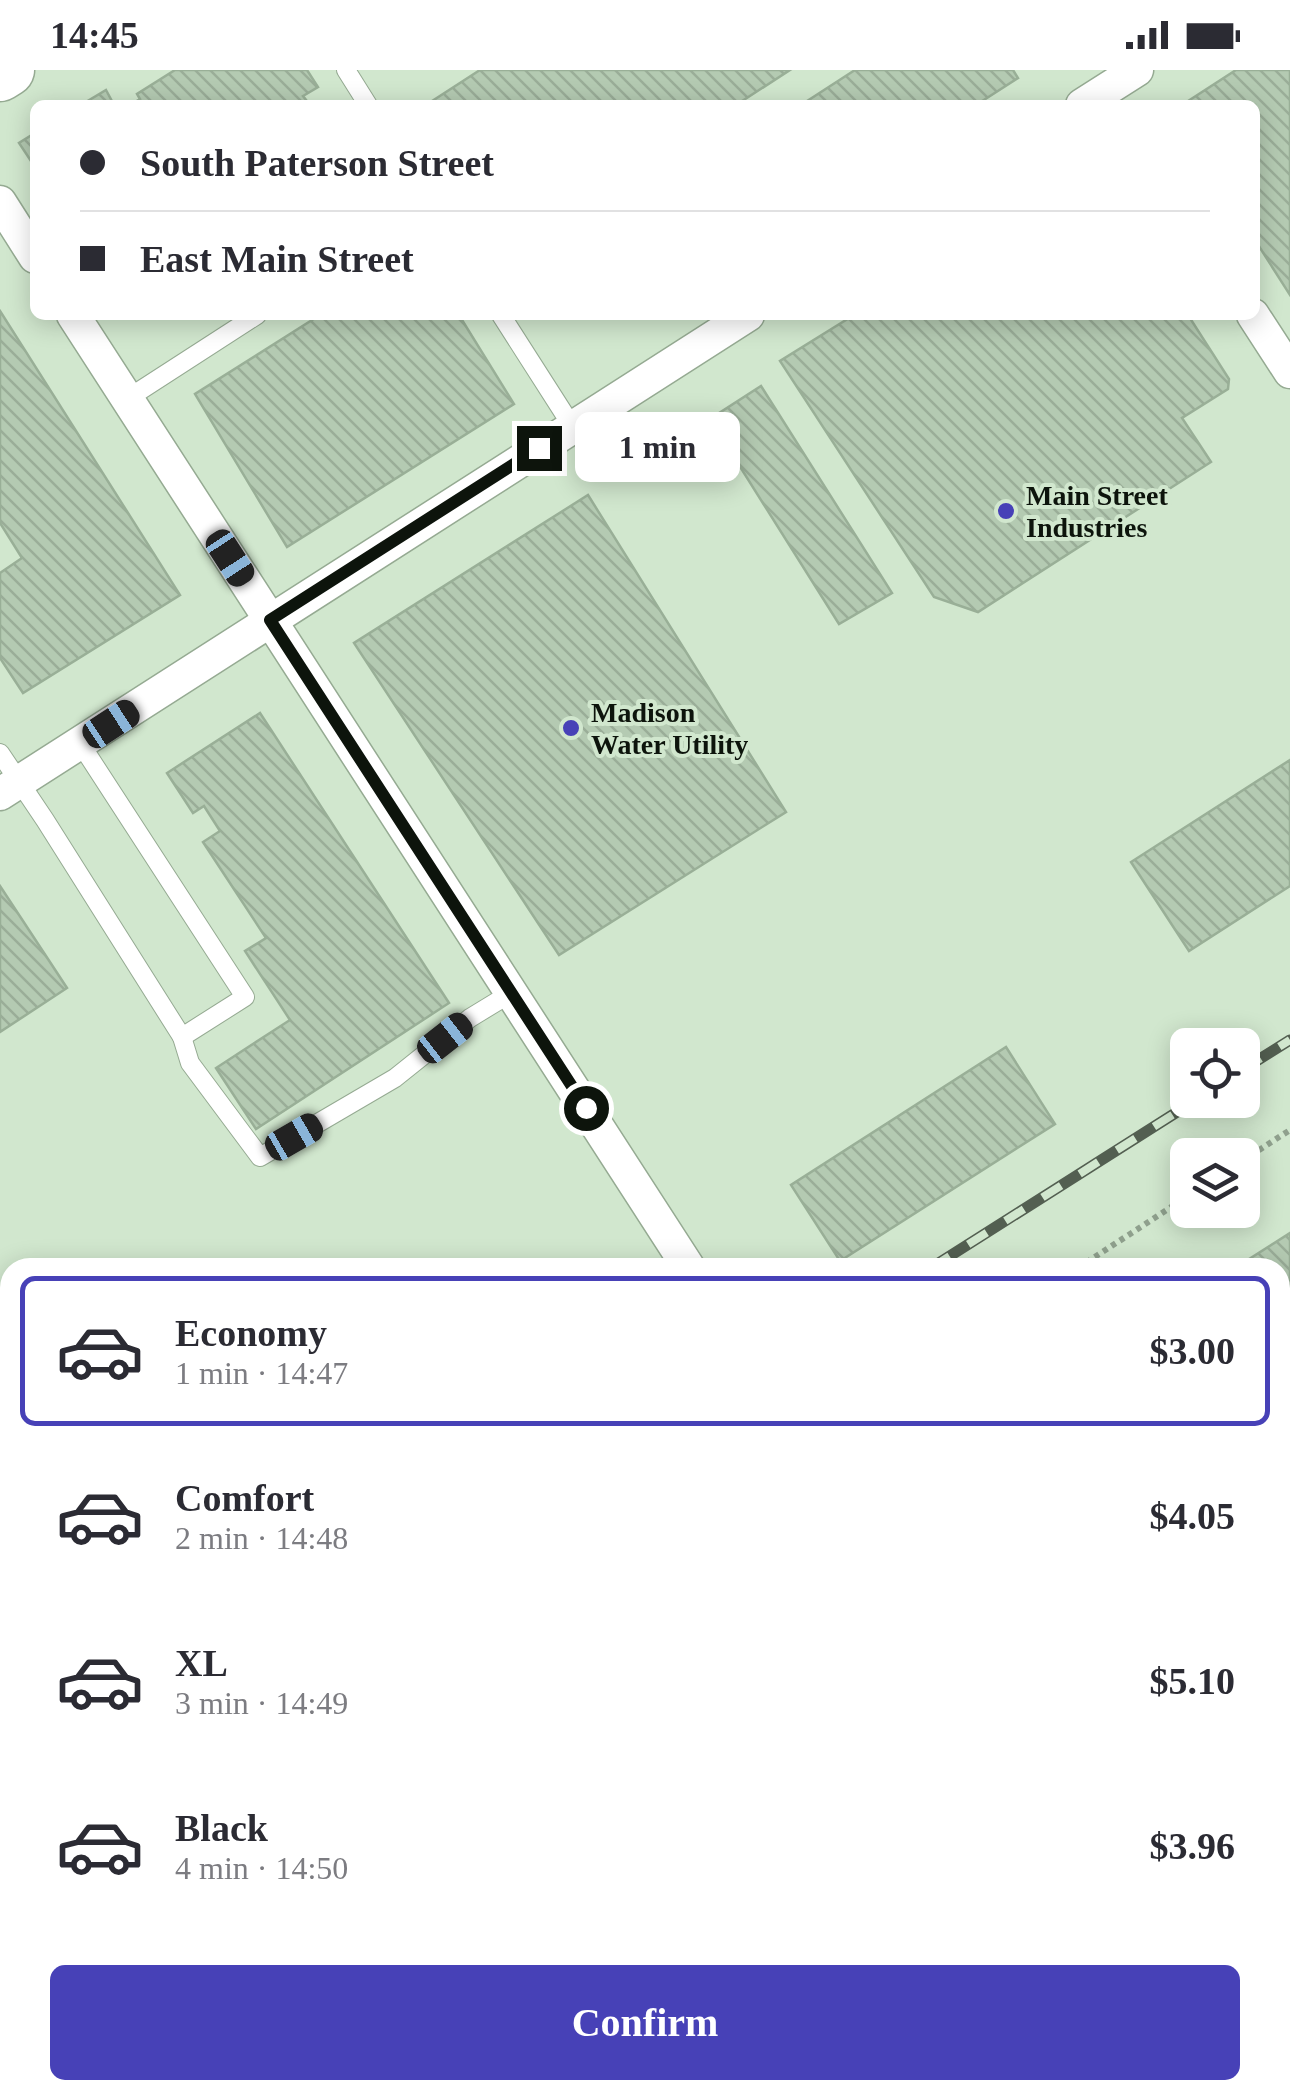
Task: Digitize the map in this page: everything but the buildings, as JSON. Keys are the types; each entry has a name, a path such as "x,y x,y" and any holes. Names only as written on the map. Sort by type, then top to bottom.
{"main road":[{"path":"0,75 8,70"}],"street":[{"path":"1099,92 1137,70"},
{"path":"0,202 30,249"},
{"path":"76,320 683,1258"},
{"path":"9,789 740,320"},
{"path":"1256,320 1290,372"}],"lane":[{"path":"346,70 365,100"},
{"path":"127,399 249,320"},
{"path":"504,320 572,426"},
{"path":"80,743 246,997 182,1037"},
{"path":"0,754 9,789 45,820 182,1037 190,1064 260,1157 394,1078 470,1018 511,993"}],"path":[{"path":"1260,1149 1290,1130"},
{"path":"1093,1258 1170,1208"}],"railway":[{"path":"1260,1059 1290,1040"},
{"path":"947,1258 1170,1116"}],"place":[{"name":"Main Street Industries","path":"1006,511"},
{"name":"Madison Water Utility","path":"571,728"}],"route":[{"path":"539,448 270,620 586,1108"}]}
